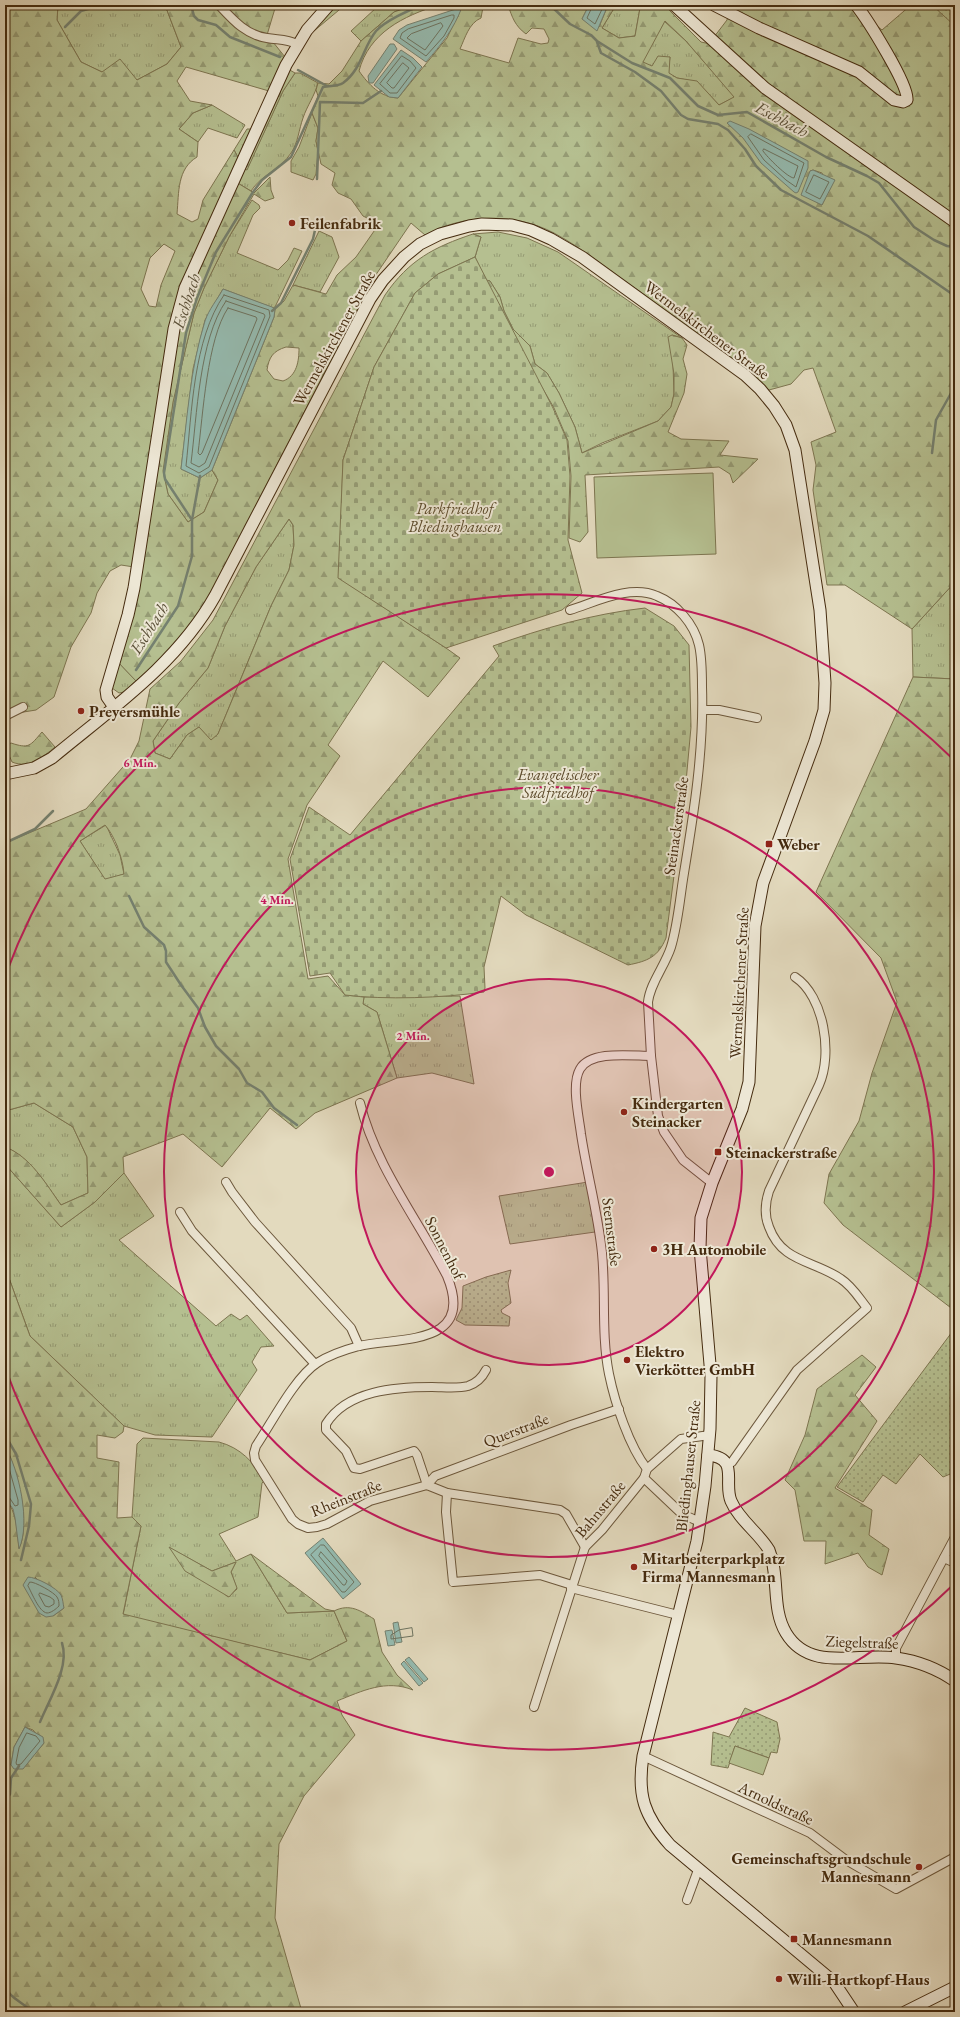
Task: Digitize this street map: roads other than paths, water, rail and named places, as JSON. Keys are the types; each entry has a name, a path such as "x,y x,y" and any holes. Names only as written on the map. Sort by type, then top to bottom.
{"main road":[{"path":"5,774 29,769 47,762 114,707 107,696 106,690 133,595 163,397 179,305 200,251 263,113 297,44 312,23 329,5"},
{"path":"674,5 765,88 955,222"},
{"path":"714,5 759,28 859,72 894,100 903,102 907,100 907,92 894,65 856,5"},
{"name":"Wermelskirchener Straße","path":"114,707 169,659 202,619 370,299 394,266 426,240 447,231 482,224 512,226 541,234 582,257 745,375 760,389 774,406 786,425 795,450 820,610 826,683 824,710 816,741 763,883 755,926 749,1082 742,1109 712,1183"},
{"name":"Bliedinghauser Straße","path":"712,1183 701,1218 700,1232 711,1376 710,1434 708,1455 700,1522 643,1756 640,1783 641,1795 649,1817 656,1829 670,1845 698,1870 834,1982 854,2012"},
{"path":"708,1455 716,1456 724,1460 727,1465"},
{"name":"Ziegelstraße","path":"727,1465 729,1470 730,1500 771,1554 779,1615 786,1633 792,1640 809,1653 825,1658 896,1658 926,1666 955,1681"},
{"path":"905,2012 955,1987"}],"street":[{"path":"219,5 248,32 256,36 289,40 297,44"},
{"name":"Steinackerstraße","path":"570,610 633,592 644,592 667,600 685,618 699,644 702,660 703,710 698,775 689,842 671,946 665,963 649,994 651,1056 658,1116 664,1132 683,1160 712,1183"},
{"path":"5,716 23,707"},
{"path":"703,710 719,710 757,718"},
{"path":"727,1465 732,1462 797,1370 867,1308 842,1279 788,1254 779,1246 768,1224 765,1207 769,1191 825,1070 825,1052 820,1011 810,992 802,982 795,977"},
{"name":"Sternstraße","path":"647,1469 633,1445 619,1409 604,1344 602,1254 584,1153 576,1084 581,1067 594,1058 651,1056"},
{"name":"Sonnenhof","path":"254,1454 256,1446 288,1396 315,1364 332,1355 360,1346 400,1341 434,1333 449,1321 452,1314 454,1301 447,1276 384,1164 366,1122 360,1103"},
{"path":"226,1182 255,1222 351,1328 360,1346"},
{"path":"180,1212 192,1231 315,1364"},
{"path":"486,1370 477,1382 464,1387 403,1387 364,1396 339,1410 326,1424 326,1430 346,1452 354,1468 360,1469 405,1453 414,1452 417,1455 427,1485 447,1493 560,1510 566,1514 585,1547"},
{"name":"Querstraße","path":"427,1485 435,1476 577,1422 619,1409"},
{"path":"647,1469 681,1439 710,1434"},
{"name":"Rheinstraße","path":"254,1454 255,1460 292,1519 298,1524 308,1528 327,1524 370,1500 427,1485"},
{"name":"Bahnstraße","path":"534,1707 571,1586 585,1547 602,1530 644,1478 647,1469"},
{"path":"644,1478 682,1514 700,1522"},
{"path":"447,1493 446,1512 453,1582 540,1575 571,1586 678,1615"},
{"path":"896,1658 896,1648 955,1537"},
{"path":"944,1558 955,1563"},
{"name":"Arnoldstraße","path":"643,1756 810,1833 846,1860 896,1889 955,1857"},
{"path":"687,1900 698,1870"}],"water":[{"path":"589,5 608,5 597,31 582,19"},
{"path":"462,7 447,36 426,62 393,39 399,30 407,25"},
{"path":"390,44 394,44 397,49 373,83 369,83 368,76"},
{"path":"401,50 413,58 422,67 398,98 389,97 374,85"},
{"path":"730,121 749,129 808,161 808,168 798,192 794,192 761,163 743,138 727,123"},
{"path":"813,170 835,180 822,205 801,195 810,171"},
{"path":"223,289 275,309 274,317 212,470 200,478 181,469 187,413 192,376 205,321"},
{"path":"5,1446 19,1482 24,1511 24,1525 19,1549 13,1509 5,1498"},
{"path":"323,1538 361,1584 343,1599 305,1553"},
{"path":"28,1577 41,1581 59,1592 62,1597 64,1608 53,1616 46,1617 39,1613 23,1585"},
{"path":"398,1622 402,1642 396,1643 393,1623"},
{"path":"392,1630 395,1645 388,1646 385,1631"},
{"path":"409,1657 428,1679 424,1682 405,1660"},
{"path":"404,1661 423,1683 419,1686 401,1664"},
{"path":"25,1727 43,1737 44,1743 23,1769 14,1769 11,1765 14,1747"}],"waterway":[{"path":"65,27 81,11 102,5"},
{"path":"191,5 194,16 198,20 216,25 230,37 280,57"},
{"name":"Eschbach","path":"136,670 178,606 192,556 192,520 165,479 164,473 186,333 197,298 216,252 262,180 291,157 323,87 338,85 343,83 349,77 358,65 372,37 380,27 404,13 422,5"},
{"name":"Eschbach","path":"550,5 570,24 591,35 597,41 632,63 670,78 698,106 718,115 747,112 826,157 879,183 914,227 934,240 947,246 955,247"},
{"path":"597,42 601,53 635,72 661,91 681,115 688,119 718,124 728,130 745,149 756,166 781,190 868,236 955,296"},
{"path":"298,70 327,86"},
{"path":"317,179 320,102 363,103 381,91"},
{"path":"272,311 281,303 313,239 315,230"},
{"path":"932,453 936,420 955,386"},
{"path":"192,520 200,476"},
{"name":"Eschbach","path":"5,843 35,829 53,811"},
{"path":"129,896 144,927 164,945 166,951 166,962 198,1008 205,1027 216,1046 239,1069 247,1083 262,1092 274,1108 297,1125"},
{"path":"5,1435 16,1454 31,1504 29,1526 21,1560"},
{"path":"40,1722 61,1673 64,1652 62,1643"},
{"path":"5,1802 10,1794 11,1778 19,1766"},
{"path":"5,1984 9,1993 32,2012"}],"place":[{"name":"Feilenfabrik","path":"292,223"},
{"name":"Preyersmühle","path":"81,711"},
{"name":"Weber","path":"769,844"},
{"name":"Kindergarten Steinacker","path":"624,1112"},
{"name":"Steinackerstraße","path":"718,1152"},
{"name":"3H Automobile","path":"654,1249"},
{"name":"Elektro Vierkötter GmbH","path":"627,1360"},
{"name":"Mitarbeiterparkplatz Firma Mannesmann","path":"634,1567"},
{"name":"Gemeinschaftsgrundschule Mannesmann","path":"919,1867"},
{"name":"Mannesmann","path":"794,1939"},
{"name":"Willi-Hartkopf-Haus","path":"779,1979"}],"park label":[{"name":"Parkfriedhof Bliedinghausen","path":"455,517"},
{"name":"Evangelischer Südfriedhof","path":"558,783"}]}
